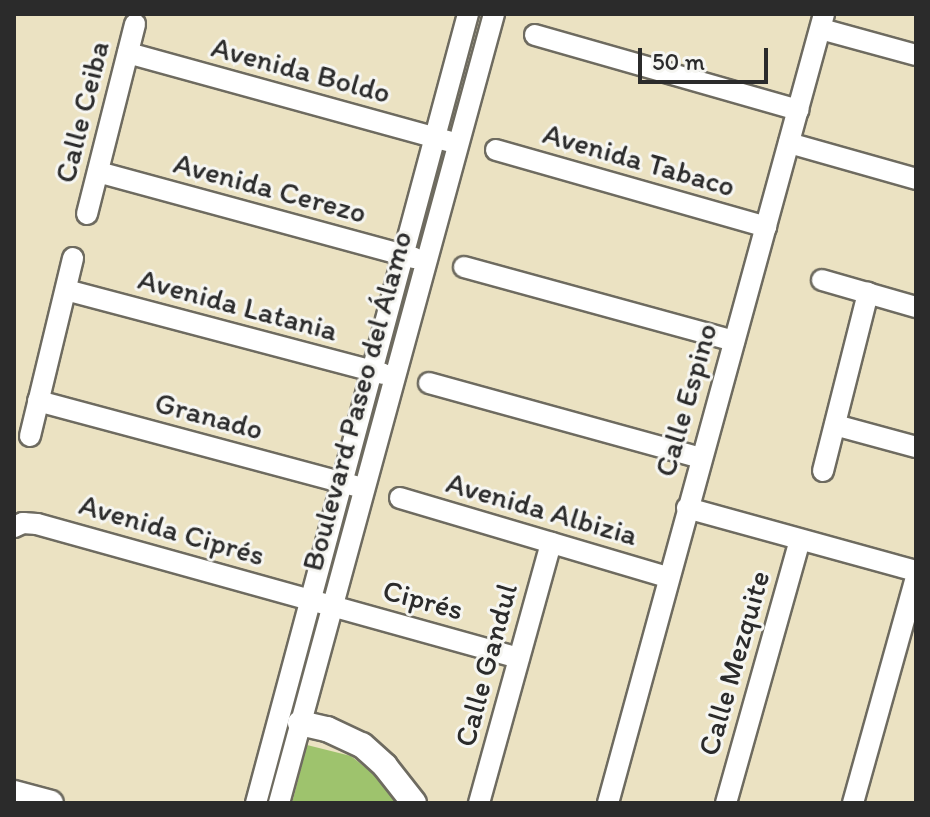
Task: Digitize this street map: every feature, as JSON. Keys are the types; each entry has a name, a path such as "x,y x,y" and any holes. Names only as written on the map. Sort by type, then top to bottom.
{"street":[{"path":"462,16 492,19"},
{"name":"Boulevard Paseo del Álamo","path":"256,803 435,138 462,16"},
{"name":"Boulevard Paseo del Álamo","path":"279,803 492,19"},
{"path":"823,21 916,55"},
{"name":"Calle Espino","path":"608,803 667,577 823,21"},
{"name":"Calle Ceiba","path":"87,214 135,24"},
{"path":"535,35 799,110"},
{"name":"Avenida Boldo","path":"128,53 459,144"},
{"path":"789,143 916,179"},
{"name":"Avenida Tabaco","path":"496,150 766,227"},
{"name":"Avenida Cerezo","path":"98,172 427,261"},
{"path":"30,436 73,258"},
{"path":"464,267 734,341"},
{"path":"822,280 916,307"},
{"name":"Avenida Latania","path":"66,290 395,377"},
{"path":"823,471 868,293"},
{"path":"429,383 701,458"},
{"name":"Granado","path":"38,401 364,489"},
{"path":"835,425 916,447"},
{"name":"Avenida Albizia","path":"400,498 667,577"},
{"path":"687,508 916,571"},
{"name":"Avenida Ciprés","path":"15,526 37,524 311,600"},
{"name":"Calle Mezquite","path":"726,803 800,540"},
{"name":"Calle Gandul","path":"479,803 551,543"},
{"path":"853,803 916,578"},
{"name":"Ciprés","path":"311,600 519,658"},
{"path":"300,723 327,729 362,745 385,766 414,803"},
{"path":"14,793 51,803"}],"green space":[{"path":"307,745 351,756 382,781 399,803 292,803"}]}
